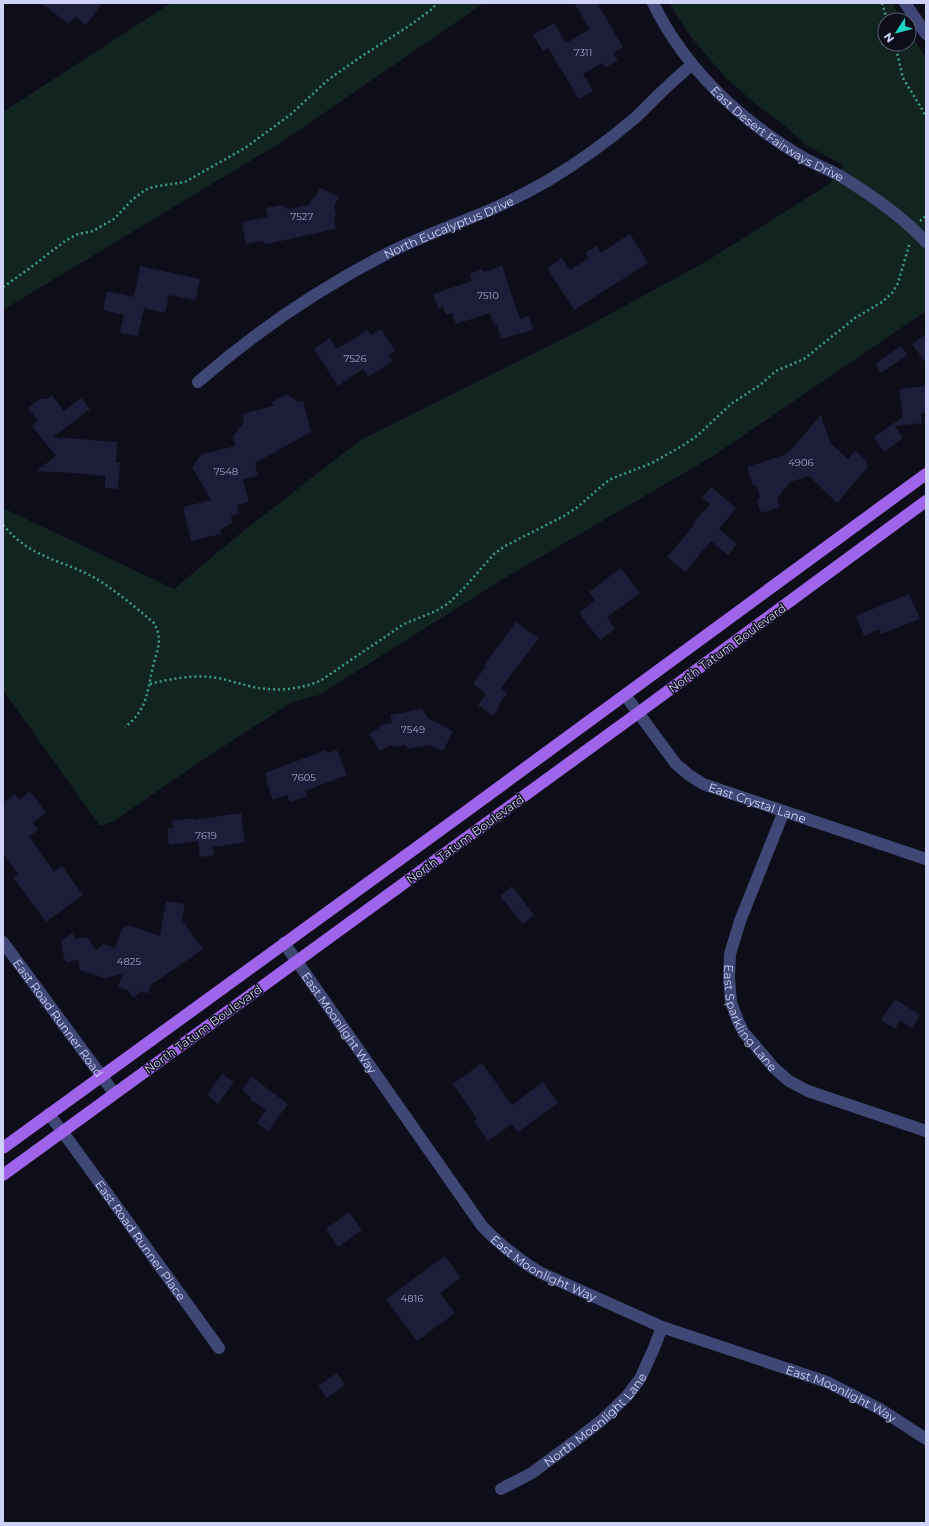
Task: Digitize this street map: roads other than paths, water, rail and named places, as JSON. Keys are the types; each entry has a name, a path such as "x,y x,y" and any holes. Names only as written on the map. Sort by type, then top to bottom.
{"main road":[{"name":"North Tatum Boulevard","path":"3,1148 926,474"},
{"name":"North Tatum Boulevard","path":"3,1175 638,713 926,501"}],"street":[{"name":"East Desert Fairways Drive","path":"653,3 671,34 692,64 703,77 733,106 763,131 804,158 841,177 891,209 926,242"},
{"path":"905,3 926,34"},
{"name":"North Eucalyptus Drive","path":"198,382 228,356 257,335 341,280 390,252 506,203 580,160 633,119 692,64"},
{"name":"East Crystal Lane","path":"625,695 676,764 703,784 926,859"},
{"name":"East Sparkling Lane","path":"784,811 740,921 730,954 729,977 731,1002 738,1020 744,1033 774,1068 789,1081 808,1091 926,1130"},
{"name":"East Road Runner Road","path":"3,942 114,1093"},
{"name":"East Moonlight Way","path":"284,943 482,1226 496,1241 539,1272 662,1326 827,1382 880,1409 926,1439"},
{"name":"East Road Runner Place","path":"49,1114 219,1348"},
{"name":"North Moonlight Lane","path":"501,1489 532,1473 602,1420 627,1396 640,1379 662,1326"}]}
